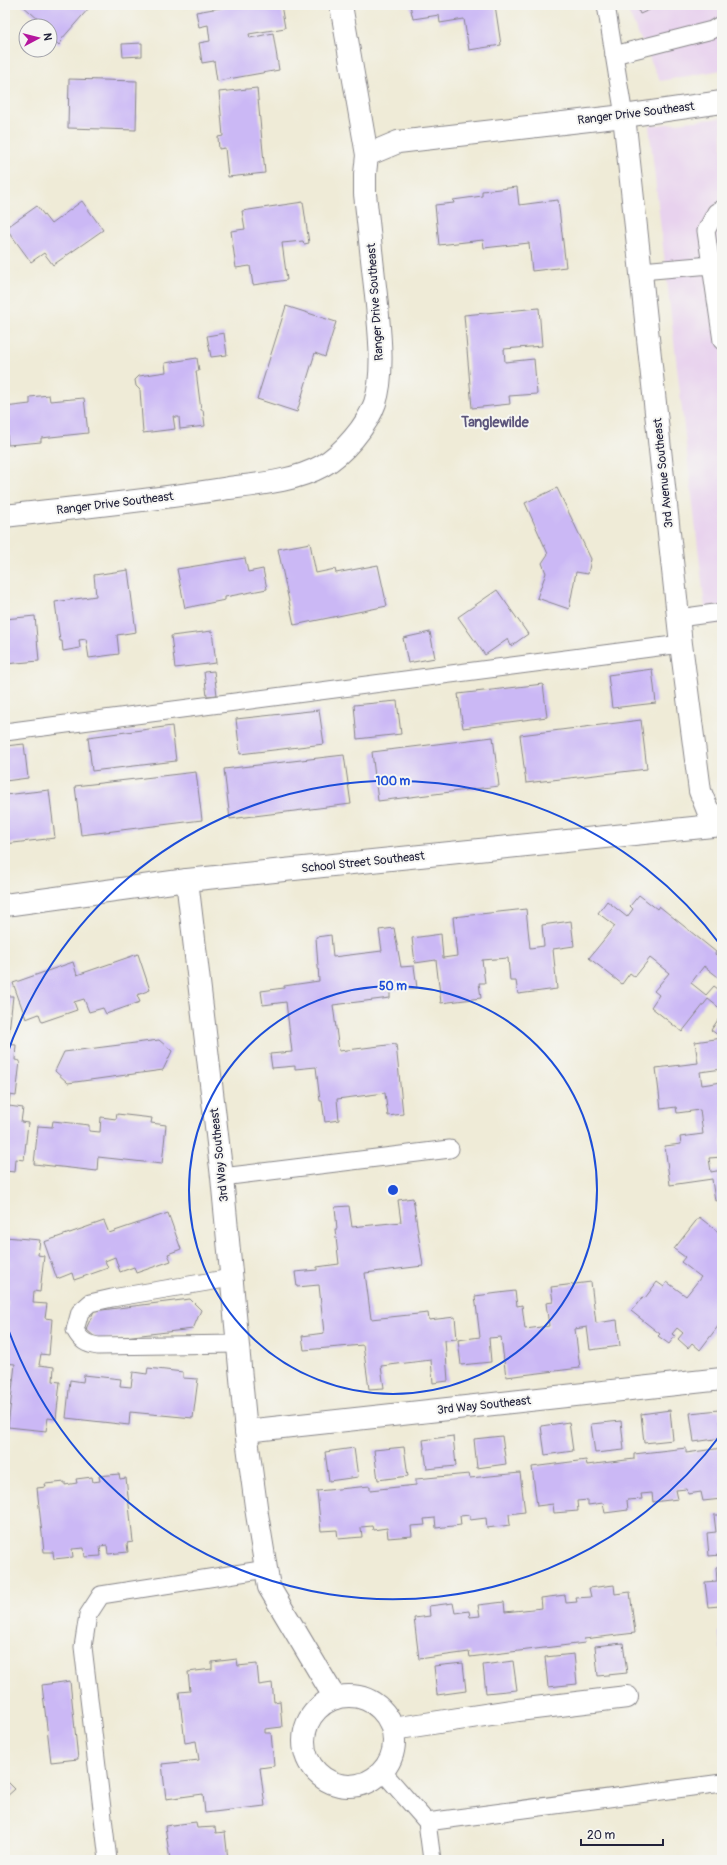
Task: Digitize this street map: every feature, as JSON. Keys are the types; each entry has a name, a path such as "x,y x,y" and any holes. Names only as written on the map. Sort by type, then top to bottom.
{"street":[{"path":"341,5 368,155"},
{"name":"Ranger Drive Southeast","path":"5,516 203,492 272,482 301,475 322,466 346,447 363,426 375,403 379,378 379,331 365,194 365,174 368,155 398,142 624,116 722,102"},
{"name":"3rd Avenue Southeast","path":"624,116 679,618 700,791 708,811 722,820"},
{"name":"School Street Southeast","path":"5,905 187,880 722,825"},
{"name":"3rd Way Southeast","path":"187,880 222,1178 246,1431 257,1514 269,1587 335,1698"},
{"name":"3rd Way Southeast","path":"246,1431 722,1379"},
{"path":"346,1695 361,1697 375,1703 386,1714 393,1729 394,1744 390,1759 382,1771 371,1780 358,1785 344,1786 330,1781 318,1773 310,1762 305,1748 305,1734 309,1720 318,1709 335,1698 346,1695"},
{"path":"393,1729 518,1710 627,1696"}],"lane":[{"path":"606,5 624,116"},
{"path":"614,55 712,30 722,24"},
{"path":"722,209 716,212 706,231 722,341"},
{"path":"641,271 711,265"},
{"path":"679,618 722,612"},
{"path":"5,732 682,644"},
{"path":"222,1178 450,1149"},
{"path":"231,1278 90,1303 80,1312 75,1330 80,1339 86,1344 98,1346 238,1344"},
{"path":"108,1860 83,1647 88,1615 102,1595 266,1568"},
{"path":"382,1771 427,1822 432,1860"},
{"path":"427,1822 722,1783"}],"shaded area":[{"path":"625,5 722,5 722,70 660,81"},
{"path":"722,118 722,623 707,625 649,126"}],"building":[{"path":"22,5 85,5 89,8 61,40 62,41 59,45 58,18 37,18"},
{"path":"237,5 281,5 285,28 249,34 250,38 273,33 279,70 217,81 214,61 202,63 199,43 210,41 208,25 199,27 196,12"},
{"path":"410,5 495,5 501,45 469,50 464,19 440,23 439,15 413,19"},
{"path":"636,5 661,5 640,14"},
{"path":"142,43 142,56 123,57 122,44"},
{"path":"69,79 137,81 136,130 68,128"},
{"path":"257,88 265,173 228,177 225,148 219,149 218,137 223,136 219,92"},
{"path":"517,187 519,205 558,200 566,267 532,271 529,243 484,248 483,240 439,245 435,205 454,203 453,200 482,196 482,191"},
{"path":"82,201 103,230 53,265 44,253 31,262 6,228 37,206 51,224"},
{"path":"303,202 309,243 304,244 303,241 282,243 287,280 253,285 250,266 236,268 231,231 245,229 242,211"},
{"path":"286,306 336,322 325,357 315,353 297,412 257,399"},
{"path":"539,308 542,346 504,349 505,362 534,359 537,394 509,396 510,404 472,408 464,315"},
{"path":"224,333 227,355 211,357 207,336"},
{"path":"197,358 199,371 196,371 201,410 203,410 205,426 180,429 179,417 174,417 174,415 173,416 175,429 143,433 140,390 136,386 135,380 139,376 166,372 165,363"},
{"path":"49,395 50,401 84,398 88,433 41,438 41,442 8,445 5,407 30,404 30,397"},
{"path":"557,488 591,559 588,574 576,572 569,609 537,598 546,573 542,563 548,554 525,503"},
{"path":"310,543 316,573 335,569 336,573 378,565 387,606 294,625 278,549"},
{"path":"245,558 248,572 263,569 267,589 225,597 225,600 185,608 177,569"},
{"path":"128,570 136,632 117,635 119,654 89,658 86,639 79,640 80,648 63,651 62,641 60,641 55,602 96,596 94,575"},
{"path":"497,590 528,634 511,646 508,639 485,655 458,617"},
{"path":"35,616 39,661 5,664 5,619"},
{"path":"212,631 216,663 175,668 171,636"},
{"path":"430,632 435,658 408,663 403,638"},
{"path":"652,669 656,703 612,708 608,675"},
{"path":"214,671 217,695 207,696 204,672"},
{"path":"543,684 547,717 463,728 458,694"},
{"path":"397,701 401,734 357,739 354,705"},
{"path":"319,710 324,744 240,754 236,719"},
{"path":"641,720 647,769 526,783 520,735"},
{"path":"172,726 176,761 92,771 88,737"},
{"path":"493,737 499,786 378,801 372,752"},
{"path":"24,744 28,778 5,781 5,746"},
{"path":"344,755 351,804 230,819 224,769"},
{"path":"196,772 202,820 81,835 75,786"},
{"path":"49,790 55,838 5,844 5,795"},
{"path":"639,895 657,909 659,906 716,952 715,954 722,960 722,980 704,966 691,983 706,995 714,986 722,992 722,1010 708,999 682,1032 651,1007 659,995 654,991 669,973 650,958 635,977 630,973 622,984 589,958 615,926 598,913 607,901 627,917 633,909 630,906"},
{"path":"526,909 530,948 544,946 542,925 571,921 574,946 553,949 557,989 518,994 516,981 510,981 508,958 482,960 485,983 479,983 481,998 441,1003 436,960 415,963 412,938 441,934 443,958 457,956 453,917"},
{"path":"394,928 401,967 414,966 417,988 390,991 390,998 333,1005 339,1051 396,1044 403,1114 388,1116 385,1093 337,1099 339,1120 325,1122 322,1101 320,1101 316,1067 295,1069 295,1066 272,1068 270,1054 292,1052 286,1002 263,1005 261,991 319,981 316,937 331,935 333,957 382,951 379,930"},
{"path":"138,954 150,990 137,995 140,1002 106,1014 103,1008 89,1012 84,999 74,1002 77,1010 42,1022 39,1014 26,1019 13,983 73,962 77,975"},
{"path":"5,981 9,981 7,996 13,996 9,1032 5,1032"},
{"path":"720,1017 722,1019 722,1038 711,1030"},
{"path":"722,1038 722,1069 700,1072 702,1085 722,1082 722,1157 709,1158 711,1172 722,1170 722,1200 715,1201 712,1179 670,1185 665,1146 681,1144 680,1137 703,1134 700,1110 677,1113 676,1107 661,1109 656,1068 698,1063 695,1042"},
{"path":"159,1040 172,1051 163,1070 68,1083 55,1071 64,1052"},
{"path":"5,1044 16,1045 15,1060 20,1061 16,1096 10,1095 9,1106 23,1108 21,1122 28,1123 24,1160 16,1159 15,1172 5,1171"},
{"path":"117,1114 152,1118 151,1123 166,1125 162,1164 98,1157 97,1171 34,1164 38,1126 52,1127 53,1121 89,1125 89,1131 100,1132 101,1117 116,1119"},
{"path":"413,1198 423,1266 365,1273 371,1319 428,1313 429,1320 455,1317 457,1339 445,1340 448,1381 433,1383 431,1360 381,1366 384,1388 369,1389 363,1345 304,1350 302,1336 324,1333 319,1285 297,1287 295,1272 317,1270 317,1267 339,1264 335,1229 337,1229 335,1207 349,1206 352,1227 401,1222 398,1200"},
{"path":"168,1213 181,1249 168,1254 171,1261 136,1273 134,1267 120,1272 115,1257 105,1261 108,1268 74,1280 72,1273 57,1279 44,1242 104,1221 109,1233"},
{"path":"699,1217 722,1235 722,1321 700,1350 692,1343 688,1348 678,1339 683,1333 677,1328 672,1334 675,1336 669,1344 658,1336 660,1334 631,1311 643,1297 645,1298 657,1282 664,1287 667,1282 686,1296 701,1277 681,1262 685,1257 674,1249"},
{"path":"5,1237 40,1240 38,1255 44,1256 40,1292 34,1291 33,1303 47,1304 45,1318 52,1319 49,1355 41,1354 39,1365 54,1367 53,1381 60,1382 56,1419 48,1418 46,1431 8,1427 15,1364 5,1363 5,1324 8,1301 5,1300"},
{"path":"591,1282 596,1323 617,1320 620,1346 590,1350 587,1327 575,1329 580,1368 506,1377 501,1337 489,1338 491,1362 461,1365 458,1340 480,1337 475,1296 515,1291 517,1306 522,1305 525,1329 549,1326 546,1303 553,1302 551,1287"},
{"path":"190,1299 201,1310 193,1329 98,1340 86,1329 94,1311"},
{"path":"148,1368 183,1372 183,1378 198,1379 193,1418 130,1412 129,1425 66,1418 70,1380 83,1382 84,1375 121,1379 120,1386 131,1387 133,1372 147,1374"},
{"path":"670,1410 673,1440 644,1443 641,1414"},
{"path":"719,1410 722,1438 694,1442 690,1413"},
{"path":"621,1421 624,1450 595,1453 591,1424"},
{"path":"569,1422 573,1451 545,1455 541,1426"},
{"path":"453,1436 456,1466 427,1469 423,1440"},
{"path":"502,1436 506,1464 477,1468 474,1439"},
{"path":"404,1447 408,1476 378,1480 374,1450"},
{"path":"354,1448 358,1477 329,1481 325,1452"},
{"path":"686,1448 686,1453 722,1448 722,1499 703,1501 701,1492 688,1494 687,1489 676,1490 678,1499 653,1502 652,1493 641,1494 642,1499 627,1500 628,1510 605,1513 603,1503 588,1505 588,1500 577,1501 578,1511 554,1513 553,1504 537,1506 532,1467 586,1460 587,1465 634,1459 634,1454"},
{"path":"520,1473 525,1512 509,1514 510,1525 487,1528 486,1518 470,1520 470,1515 460,1516 461,1525 436,1528 435,1518 424,1519 425,1525 411,1526 412,1536 388,1538 387,1528 373,1530 372,1526 361,1527 362,1537 338,1539 337,1530 321,1531 317,1491 370,1486 370,1490 416,1485 416,1479 469,1474 470,1478"},
{"path":"119,1474 120,1479 126,1478 133,1542 127,1543 128,1552 108,1554 107,1545 100,1546 101,1556 85,1557 84,1548 72,1549 73,1557 54,1559 53,1552 44,1552 37,1488 46,1487 45,1484 65,1482 65,1485 77,1483 76,1479 92,1477 93,1482 100,1481 99,1476"},
{"path":"714,1515 722,1515 722,1618 720,1606 708,1607 705,1582 717,1581 716,1567 721,1566 720,1555 709,1556 707,1533 716,1532"},
{"path":"614,1585 615,1594 630,1592 635,1633 584,1639 585,1643 470,1657 469,1652 419,1659 414,1618 430,1616 429,1606 453,1603 455,1613 469,1611 470,1617 480,1616 478,1605 504,1602 505,1612 542,1608 541,1598 565,1595 566,1603 577,1602 576,1598 591,1597 589,1588"},
{"path":"722,1631 722,1650 721,1650 719,1632"},
{"path":"623,1643 627,1673 598,1676 595,1646"},
{"path":"574,1654 577,1684 548,1687 545,1657"},
{"path":"237,1659 238,1666 257,1664 259,1685 272,1683 274,1702 280,1701 282,1727 265,1729 265,1733 271,1733 274,1766 260,1768 265,1806 205,1813 203,1794 166,1799 162,1764 199,1760 196,1741 185,1743 179,1692 190,1691 188,1672 212,1669 212,1662"},
{"path":"513,1661 517,1690 486,1693 483,1665"},
{"path":"463,1663 466,1691 437,1695 434,1666"},
{"path":"70,1681 78,1759 51,1762 42,1685"},
{"path":"5,1779 15,1789 5,1798"},
{"path":"196,1822 197,1828 215,1827 216,1833 225,1832 228,1860 170,1860 165,1826"}],"district":[{"name":"Tanglewilde","path":"495,422"}]}
